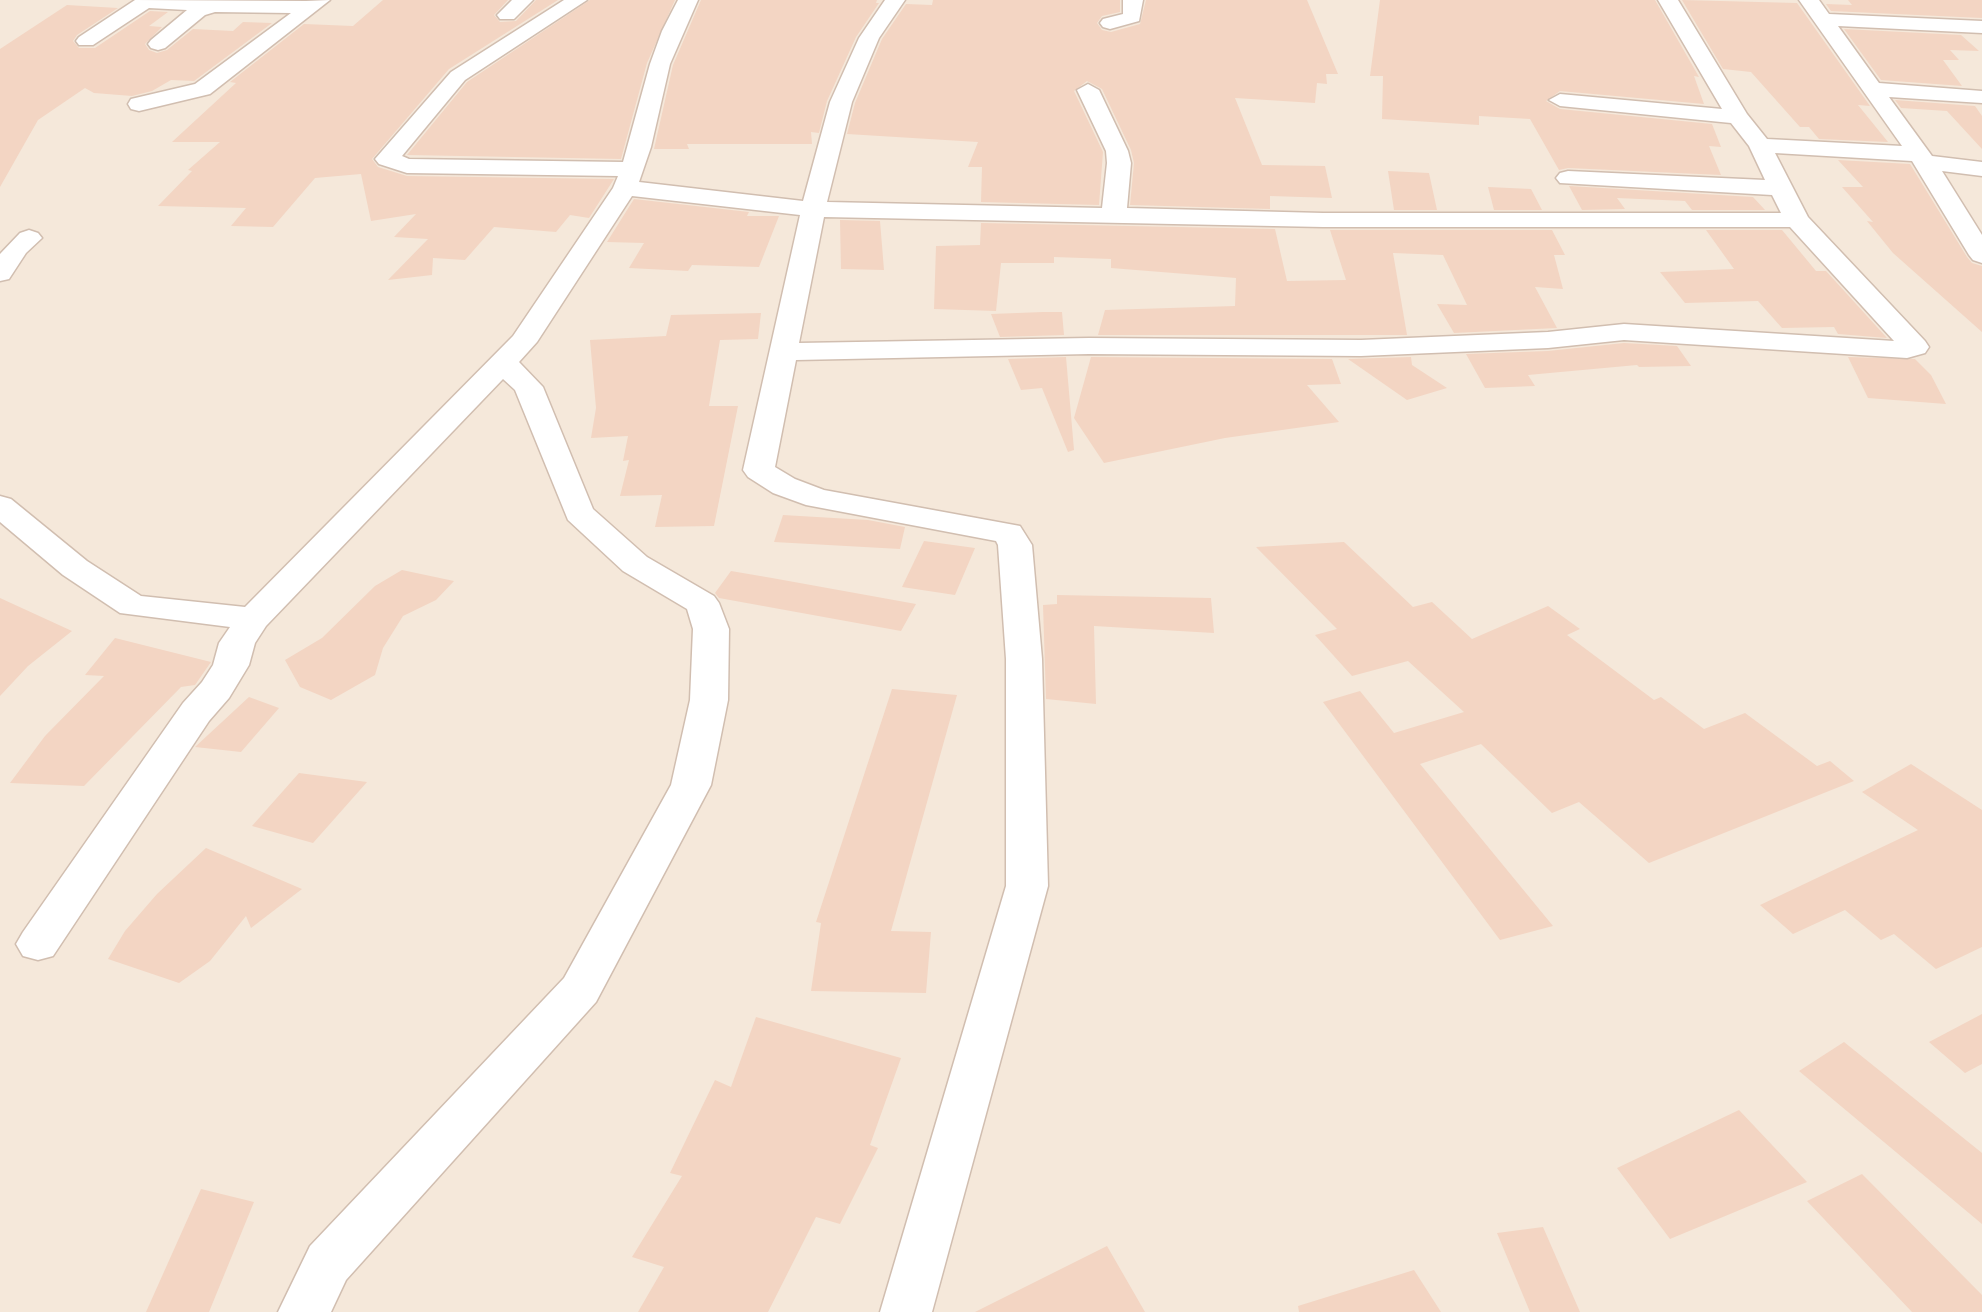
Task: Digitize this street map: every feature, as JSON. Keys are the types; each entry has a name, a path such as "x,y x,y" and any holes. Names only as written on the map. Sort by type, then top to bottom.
{"street":[{"path":"507,15 523,0"},
{"path":"577,0 458,76 387,159 407,166 629,179 813,209 1339,220 1797,220"},
{"path":"38,944 196,712 216,690 231,665 237,643 253,619 523,342 629,179 660,64 688,0"},
{"path":"895,0 869,38 845,91 813,209 759,470 784,486 817,498 1008,533 1015,545 1024,659 1027,886 906,1312"},
{"path":"1110,23 1132,17 1133,0"},
{"path":"784,352 1089,346 1361,348 1408,343 1548,340 1624,332 1907,350 1915,347 1797,220 1760,145 1738,117 1668,0"},
{"path":"1809,0 1922,158 1982,255"},
{"path":"86,41 135,6 148,2 213,6 315,4"},
{"path":"139,104 202,89 315,4"},
{"path":"158,44 198,11 213,6"},
{"path":"1825,20 1982,27"},
{"path":"1873,89 1982,97"},
{"path":"1088,90 1117,151 1119,163 1114,215"},
{"path":"1560,100 1738,117"},
{"path":"1760,145 1922,158 1982,169"},
{"path":"1568,178 1782,188"},
{"path":"0,273 17,248 29,238"},
{"path":"304,1312 328,1263 580,990 691,785 709,700 711,629 702,603 635,564 579,513 528,387 503,362"},
{"path":"0,506 75,568 132,606 253,619"}],"shaded area":[{"path":"0,0 1982,0 1982,1312 0,1312"}],"building":[{"path":"383,0 508,0 494,15 500,22 516,21 536,0 558,0 449,69 372,159 378,167 407,176 614,179 589,218 570,215 556,232 494,227 465,260 433,258 432,275 388,280 428,239 394,237 416,214 371,221 361,174 315,178 273,227 231,226 246,208 158,206 192,171 188,170 220,142 172,142 236,83 230,82 304,24 353,26"},
{"path":"590,0 675,0 647,63 621,159 407,155 467,82"},
{"path":"701,0 877,0 876,3 879,3 856,37 827,101 819,133 811,132 812,144 687,144 689,149 654,149 673,65"},
{"path":"933,0 1120,0 1120,12 1102,16 1097,23 1102,30 1111,32 1140,24 1146,0 1307,0 1338,74 1326,74 1327,84 1317,83 1315,103 1235,98 1262,165 1325,166 1332,198 1270,196 1270,209 1130,205 1134,163 1131,150 1102,89 1087,81 1074,91 1103,152 1099,205 981,202 982,167 968,167 978,142 847,134 855,103 882,39 906,4 932,5"},
{"path":"1380,0 1655,0 1699,77 1694,76 1704,104 1560,91 1546,101 1560,109 1712,124 1721,147 1709,146 1721,175 1559,170 1530,119 1479,116 1479,125 1382,119 1383,76 1370,76"},
{"path":"1682,0 1797,3 1870,106 1858,105 1888,142 1819,139 1809,127 1800,127 1751,72 1723,69"},
{"path":"1848,0 1982,0 1982,18 1831,11 1826,4 1852,5"},
{"path":"67,5 118,8 77,35 73,41 79,48 95,48 150,11 168,12 149,26 162,27 145,44 157,53 167,50 193,29 233,31 243,22 272,23 194,81 171,80 152,91 132,96 94,93 85,88 38,120 0,187 0,49"},
{"path":"1844,29 1961,35 1979,51 1950,50 1959,60 1943,60 1962,86 1881,80"},
{"path":"1895,100 1975,106 1982,116 1982,149 1947,111 1901,108"},
{"path":"1838,160 1910,164 1967,257 1972,263 1982,266 1982,332 1893,253 1867,221 1873,222 1842,187 1863,187"},
{"path":"1388,171 1429,173 1437,210 1394,210"},
{"path":"1569,186 1753,197 1765,210 1692,210 1685,201 1617,198 1625,209 1582,210"},
{"path":"1488,187 1531,189 1542,210 1494,210"},
{"path":"634,199 749,212 747,216 779,216 759,267 692,265 688,271 629,268 644,243 607,242"},
{"path":"840,220 880,221 884,270 841,269"},
{"path":"981,223 1275,229 1287,281 1346,280 1330,230 1552,230 1565,255 1554,255 1563,289 1535,287 1557,328 1454,333 1437,304 1467,305 1443,255 1393,253 1407,335 1098,335 1105,310 1235,306 1236,278 1111,268 1111,259 1054,257 1054,263 1001,263 996,311 934,309 936,246 980,245"},
{"path":"1706,230 1782,230 1816,271 1826,271 1887,338 1838,334 1834,327 1782,328 1758,301 1685,303 1660,272 1734,269"},
{"path":"1062,312 1064,335 1000,337 991,314"},
{"path":"761,313 758,339 720,340 709,406 738,406 714,526 655,527 662,495 620,496 629,460 623,461 628,436 591,438 596,408 590,340 666,336 671,315"},
{"path":"1624,343 1677,346 1691,366 1637,365 1528,375 1535,386 1485,388 1466,354 1548,351"},
{"path":"1066,357 1074,450 1068,452 1042,388 1021,390 1008,359"},
{"path":"1091,357 1332,359 1341,384 1307,385 1339,422 1225,438 1104,463 1074,418"},
{"path":"1411,357 1412,365 1447,388 1407,400 1348,359"},
{"path":"1848,357 1915,359 1931,375 1946,404 1868,398"},
{"path":"783,515 868,520 905,527 900,549 774,542"},
{"path":"924,541 975,548 955,595 902,587"},
{"path":"1344,542 1413,607 1432,602 1472,639 1548,606 1580,629 1567,635 1654,700 1661,697 1704,729 1745,713 1817,766 1830,761 1854,781 1649,863 1579,802 1552,813 1481,744 1420,764 1553,926 1500,940 1323,702 1360,691 1394,733 1464,712 1408,661 1352,676 1315,635 1337,629 1256,547"},
{"path":"402,570 454,581 436,600 403,616 383,648 375,675 331,700 300,687 285,660 322,638 375,586"},
{"path":"731,571 916,604 901,631 719,598 715,593"},
{"path":"1057,595 1211,598 1214,633 1094,626 1096,704 1046,699 1043,605 1057,604"},
{"path":"0,598 72,631 28,666 0,696"},
{"path":"115,638 211,662 195,685 181,687 84,786 10,783 45,736 104,676 85,675"},
{"path":"892,689 957,695 891,931 931,932 926,993 811,991 821,923 816,922"},
{"path":"249,697 279,708 241,752 195,747"},
{"path":"1911,764 1982,810 1982,947 1936,969 1894,934 1881,940 1845,910 1793,934 1760,905 1918,830 1862,792"},
{"path":"299,773 367,782 313,843 252,826"},
{"path":"206,848 302,889 251,928 246,916 210,961 179,983 108,959 125,931 157,894"},
{"path":"1982,1014 1982,1064 1965,1073 1929,1042"},
{"path":"756,1017 901,1058 870,1145 878,1148 840,1224 816,1217 768,1312 638,1312 664,1267 632,1257 682,1176 670,1173 715,1080 731,1087"},
{"path":"1844,1042 1982,1153 1982,1224 1799,1071"},
{"path":"1739,1110 1807,1182 1670,1239 1617,1168"},
{"path":"1862,1174 1982,1295 1982,1312 1912,1312 1807,1201"},
{"path":"201,1189 254,1202 209,1312 146,1312"},
{"path":"1543,1227 1580,1312 1530,1312 1497,1233"},
{"path":"1107,1246 1145,1312 975,1312"},
{"path":"1414,1270 1441,1312 1299,1312 1298,1306"}]}
